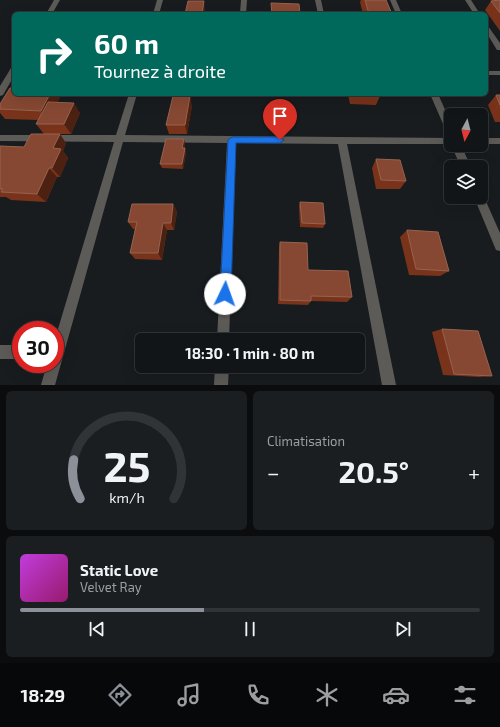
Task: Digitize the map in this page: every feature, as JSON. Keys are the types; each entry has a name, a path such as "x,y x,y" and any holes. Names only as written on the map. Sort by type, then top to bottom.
{"street":[{"path":"50,12 57,0"},
{"path":"157,12 160,0"},
{"path":"243,12 244,0"},
{"path":"318,0 321,12"},
{"path":"393,0 398,12"},
{"path":"468,0 476,12"},
{"path":"488,30 500,48"},
{"path":"0,93 12,73"},
{"path":"488,73 500,73"},
{"path":"64,327 132,96"},
{"path":"435,96 444,117"},
{"path":"0,138 444,141"},
{"path":"223,333 232,140"},
{"path":"342,140 389,385"},
{"path":"488,141 500,141"},
{"path":"482,204 500,246"},
{"path":"0,352 12,352"},
{"path":"48,385 51,373"},
{"path":"221,385 222,373"}],"building":[{"path":"365,0 386,0 391,12 368,12"},
{"path":"500,0 500,13 491,1"},
{"path":"188,1 204,1 202,12 185,12"},
{"path":"271,3 299,4 300,12 272,12"},
{"path":"10,88 12,88 12,96 49,96 41,111 0,109 0,104"},
{"path":"496,95 500,95 500,105"},
{"path":"173,96 190,96 185,125 166,125"},
{"path":"48,102 74,103 64,124 36,124"},
{"path":"31,134 60,134 53,148 61,149 52,168 49,168 37,194 1,192 3,189 0,189 0,146 24,147"},
{"path":"166,139 184,139 182,148 185,148 182,164 160,164"},
{"path":"376,159 400,160 406,181 381,180"},
{"path":"300,202 323,203 325,224 302,223"},
{"path":"132,204 173,204 171,223 163,223 158,253 130,253 137,222 128,222"},
{"path":"407,230 438,232 449,271 416,269"},
{"path":"280,242 307,243 308,270 348,271 352,297 311,296 311,301 280,300"},
{"path":"442,329 478,331 492,376 454,374"}],"route":[{"path":"225,294 232,140 280,140"}]}
